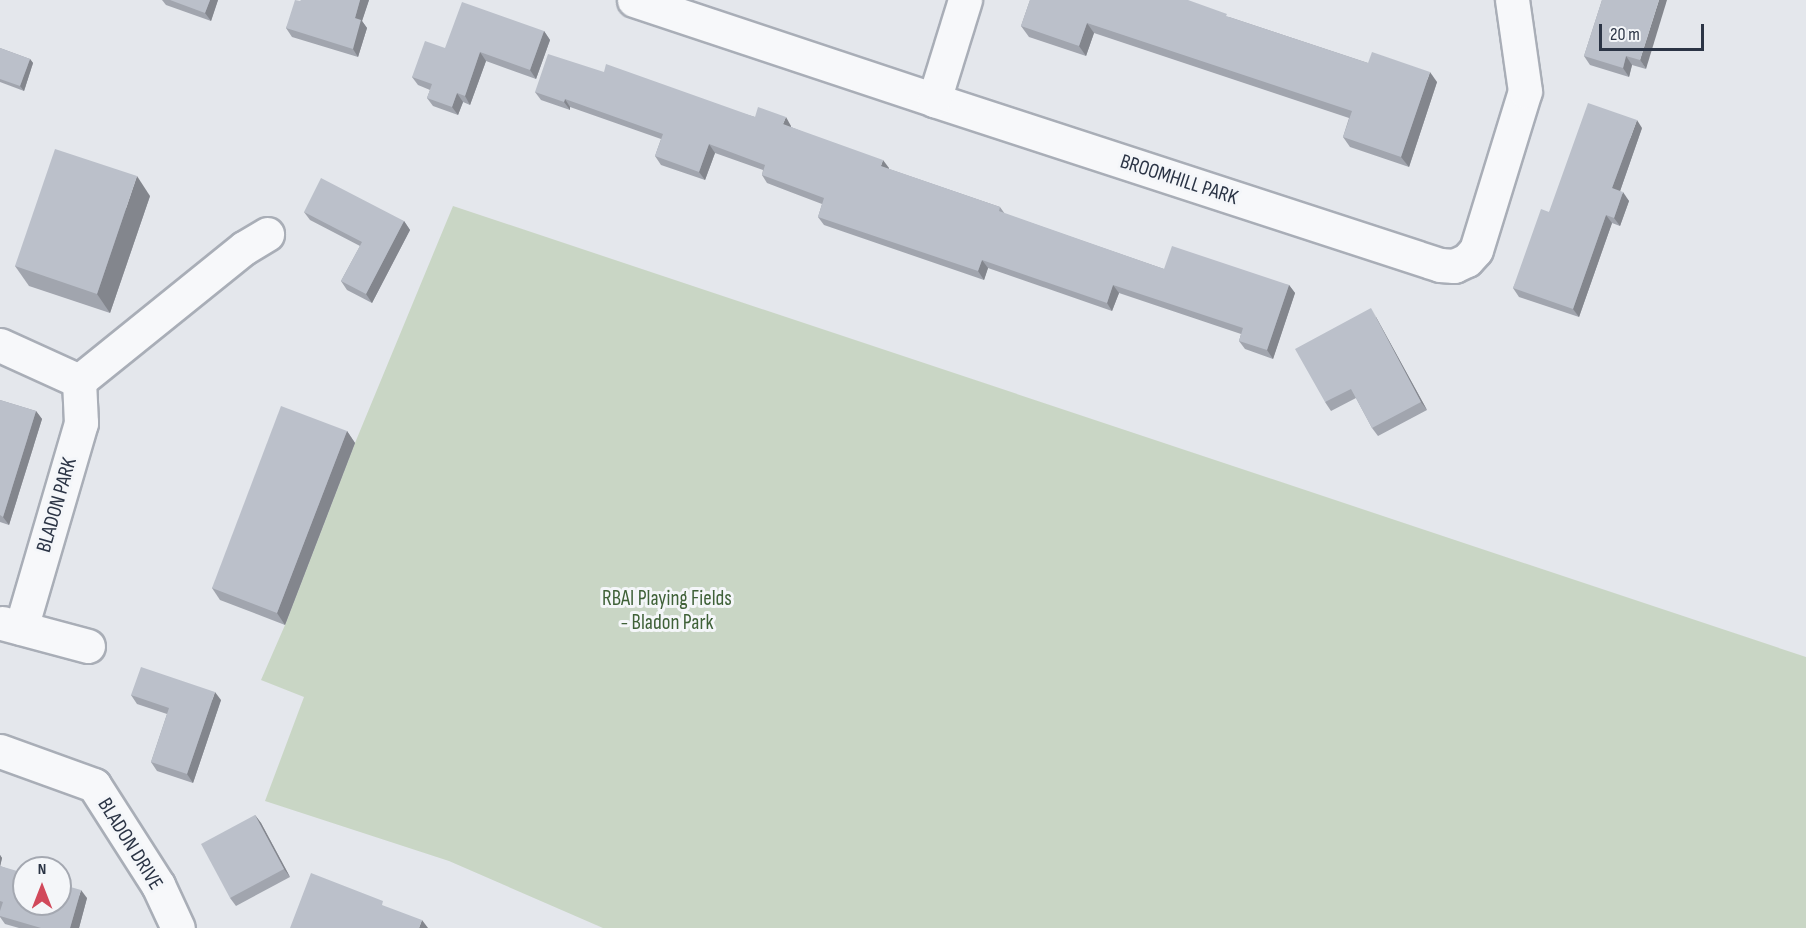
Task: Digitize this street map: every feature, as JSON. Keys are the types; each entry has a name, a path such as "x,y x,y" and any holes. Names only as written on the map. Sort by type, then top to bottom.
{"street":[{"name":"BROOMHILL PARK","path":"634,0 1440,265 1454,266 1467,261 1476,250 1525,91 1512,0"},
{"path":"934,100 965,0"},
{"path":"0,345 79,381 244,248 267,234"},
{"name":"BLADON PARK","path":"79,381 81,423 11,625 88,646"},
{"name":"BLADON DRIVE","path":"0,751 94,786 158,885 178,928"}],"green space":[{"name":"RBAI Playing Fields - Bladon Park","path":"453,206 1806,657 1806,928 603,928 449,861 265,801 304,697 261,680 285,625 355,443"}],"building":[{"path":"170,0 210,0 205,13"},
{"path":"295,0 360,0 355,18 361,20 353,49 286,28"},
{"path":"1030,0 1188,0 1227,14 1226,16 1368,63 1372,52 1430,72 1401,157 1343,137 1352,111 1087,23 1079,46 1021,26"},
{"path":"1602,0 1659,0 1640,60 1626,56 1623,68 1584,56"},
{"path":"462,2 544,31 530,70 480,52 465,96 457,93 452,107 427,98 432,84 412,77 425,41 445,48"},
{"path":"0,48 30,59 20,86 0,79"},
{"path":"548,54 604,72 606,64 755,117 758,107 786,117 783,124 883,160 881,166 1000,207 999,211 1164,269 1172,246 1289,285 1267,350 1239,341 1243,328 1113,285 1107,303 982,260 978,271 818,217 824,198 762,175 765,165 709,144 699,172 655,156 663,134 565,99 564,102 535,92"},
{"path":"1588,103 1637,120 1612,188 1623,192 1614,218 1606,215 1573,309 1513,288 1541,209 1549,212"},
{"path":"55,149 137,176 97,294 15,266"},
{"path":"321,178 404,221 366,294 341,281 362,242 304,212"},
{"path":"1371,308 1421,402 1372,428 1351,389 1325,402 1295,349"},
{"path":"0,400 36,411 3,517 0,515"},
{"path":"281,406 347,431 277,613 212,588"},
{"path":"141,667 215,692 187,774 151,762 169,708 131,695"},
{"path":"255,815 284,869 230,898 201,844"},
{"path":"0,866 12,870 12,916 72,916 72,887 81,890 70,928 41,928 0,916 3,902 0,901"},
{"path":"311,873 383,901 382,905 422,920 419,928 290,928"}]}
